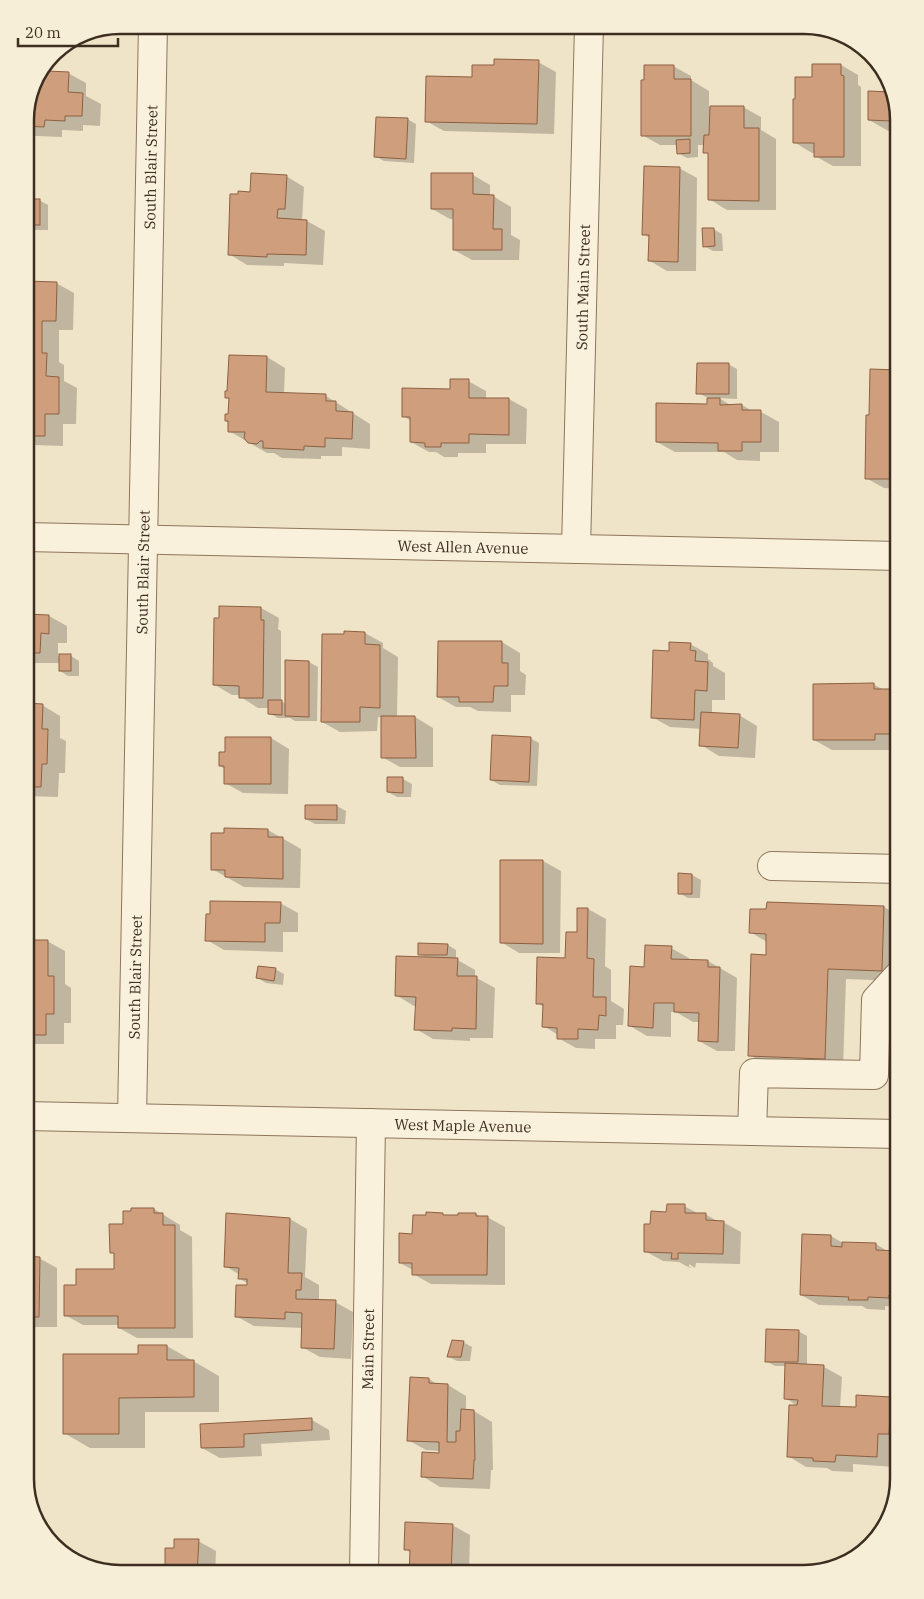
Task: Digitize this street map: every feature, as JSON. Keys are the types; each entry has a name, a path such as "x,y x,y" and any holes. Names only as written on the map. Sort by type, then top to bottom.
{"street":[{"name":"South Blair Street","path":"132,1118 153,34"},
{"name":"South Main Street","path":"576,549 589,34"},
{"name":"West Allen Avenue","path":"34,537 890,556"},
{"path":"772,866 890,869"},
{"path":"752,1131 754,1073 874,1074 876,1000 890,985"},
{"name":"West Maple Avenue","path":"34,1116 890,1134"},
{"name":"Main Street","path":"364,1565 371,1123"}],"building":[{"path":"494,59 539,60 537,124 425,122 426,76 472,77 472,65 494,65"},
{"path":"812,64 841,64 841,75 844,76 844,157 814,157 814,143 793,143 795,77 812,77"},
{"path":"644,65 674,65 674,79 691,79 691,136 641,136 641,80 644,80"},
{"path":"49,71 69,72 68,92 83,93 82,116 65,116 65,121 45,120 44,127 34,126 37,97 43,82"},
{"path":"868,91 886,92 889,103 890,121 868,120"},
{"path":"710,106 744,106 744,128 759,128 759,201 708,200 708,153 703,153 704,135 709,135"},
{"path":"376,117 408,118 406,159 374,157"},
{"path":"690,139 690,153 677,154 676,140"},
{"path":"644,166 680,167 678,262 648,261 649,235 642,235"},
{"path":"251,173 287,175 285,209 278,209 277,218 307,220 306,255 267,254 267,257 228,255 230,194 238,194 238,191 250,192"},
{"path":"431,173 473,173 473,194 494,195 493,229 502,229 502,250 453,250 453,209 431,209"},
{"path":"34,199 40,199 40,225 34,225"},
{"path":"702,228 714,228 715,246 703,247"},
{"path":"34,281 57,282 56,321 42,321 42,353 47,353 46,376 59,377 59,414 45,414 45,436 34,436"},
{"path":"229,355 267,356 266,392 326,394 326,401 336,401 336,411 353,412 352,439 325,438 325,447 304,446 304,450 263,448 263,441 257,444 248,443 244,438 245,432 228,432 228,421 225,421 225,414 228,414 229,398 225,398 225,391 227,391"},
{"path":"697,363 729,363 729,394 696,394"},
{"path":"870,369 890,370 890,479 865,479 866,415 869,415"},
{"path":"450,379 469,379 469,398 509,398 509,435 469,434 469,443 441,443 441,447 425,447 425,443 410,442 410,417 402,417 402,388 450,389"},
{"path":"707,398 720,398 720,405 742,404 742,410 761,410 761,442 742,442 742,451 718,451 718,443 656,442 656,403 707,404"},
{"path":"219,606 261,607 261,620 264,620 263,698 239,698 239,686 213,685 214,618 219,618"},
{"path":"34,614 49,615 49,634 41,633 40,653 34,653"},
{"path":"344,631 365,632 365,644 380,645 380,708 360,707 360,722 321,722 322,634 344,634"},
{"path":"438,641 502,641 502,663 508,663 508,686 494,686 493,702 459,702 459,697 437,697"},
{"path":"669,642 691,643 690,650 696,651 695,661 708,662 707,691 695,690 694,720 651,718 653,650 669,651"},
{"path":"59,654 71,654 71,671 59,671"},
{"path":"285,660 309,661 309,717 285,716"},
{"path":"874,683 874,689 890,689 890,734 875,734 875,740 813,740 813,684"},
{"path":"268,700 282,700 282,715 268,714"},
{"path":"34,704 43,704 42,729 48,729 47,764 42,764 41,787 34,787"},
{"path":"701,712 740,714 738,748 699,746"},
{"path":"381,716 415,716 416,758 381,758"},
{"path":"492,735 531,737 529,782 490,780"},
{"path":"225,737 271,737 271,784 224,784 224,766 219,766 219,752 225,752"},
{"path":"387,777 403,777 403,793 387,792"},
{"path":"305,805 337,805 337,820 305,819"},
{"path":"224,828 268,829 268,837 283,837 283,879 225,877 225,870 211,870 211,833 224,833"},
{"path":"500,860 543,860 543,944 500,943"},
{"path":"678,873 692,874 692,894 678,894"},
{"path":"210,901 281,902 280,923 265,923 265,942 205,941 206,914 210,914"},
{"path":"767,902 884,906 882,971 828,969 825,1059 748,1056 751,954 766,955 766,934 749,933 750,909 766,909"},
{"path":"577,908 588,908 587,958 594,959 593,997 606,997 606,1016 599,1015 598,1030 578,1029 578,1039 557,1039 557,1028 542,1027 543,1004 536,1004 537,957 565,958 566,932 577,932"},
{"path":"34,940 48,940 48,976 54,976 54,1014 46,1014 46,1035 34,1035"},
{"path":"418,943 448,944 447,955 418,955"},
{"path":"645,945 672,946 671,959 708,960 708,967 720,967 718,1042 698,1041 699,1013 674,1012 674,1003 654,1003 653,1028 628,1026 630,966 644,967"},
{"path":"396,956 458,958 457,976 477,976 476,1029 452,1028 452,1031 414,1030 416,997 395,996"},
{"path":"258,966 276,968 274,981 256,978"},
{"path":"667,1204 685,1204 685,1213 706,1213 706,1220 724,1221 723,1254 678,1253 678,1259 671,1259 672,1253 644,1252 644,1224 650,1224 651,1211 666,1212"},
{"path":"131,1208 154,1208 154,1213 163,1213 163,1225 175,1225 175,1328 118,1328 118,1316 64,1316 64,1285 76,1285 76,1269 114,1269 114,1253 110,1253 109,1224 123,1224 123,1211 131,1211"},
{"path":"426,1212 443,1213 443,1215 476,1213 476,1216 488,1216 487,1275 412,1275 412,1263 399,1263 399,1233 412,1234 413,1215 426,1215"},
{"path":"226,1213 290,1218 288,1273 302,1273 301,1290 296,1290 296,1299 336,1300 334,1349 301,1348 302,1313 285,1312 285,1319 235,1317 236,1285 247,1285 247,1279 238,1279 239,1268 224,1267"},
{"path":"802,1234 831,1235 831,1246 842,1247 842,1242 876,1243 876,1250 890,1251 889,1298 868,1297 868,1300 848,1300 849,1297 800,1295"},
{"path":"34,1257 40,1257 39,1317 34,1317"},
{"path":"766,1329 799,1330 798,1362 765,1362"},
{"path":"452,1340 464,1341 461,1357 447,1357"},
{"path":"138,1345 167,1345 167,1360 194,1360 194,1397 119,1398 119,1434 63,1434 63,1354 138,1354"},
{"path":"785,1363 824,1365 822,1406 856,1407 856,1395 890,1397 889,1434 878,1434 877,1457 836,1455 835,1462 813,1461 813,1458 787,1457 789,1405 797,1405 798,1400 784,1399"},
{"path":"410,1377 429,1378 429,1383 448,1384 447,1442 456,1442 456,1431 460,1431 461,1409 474,1410 475,1460 473,1479 421,1477 422,1452 439,1453 439,1442 407,1441"},
{"path":"312,1418 312,1430 244,1434 244,1447 201,1448 200,1424"},
{"path":"405,1522 453,1524 451,1565 409,1565 410,1550 404,1550"},
{"path":"174,1539 199,1539 198,1565 165,1565 165,1548 174,1548"}]}
